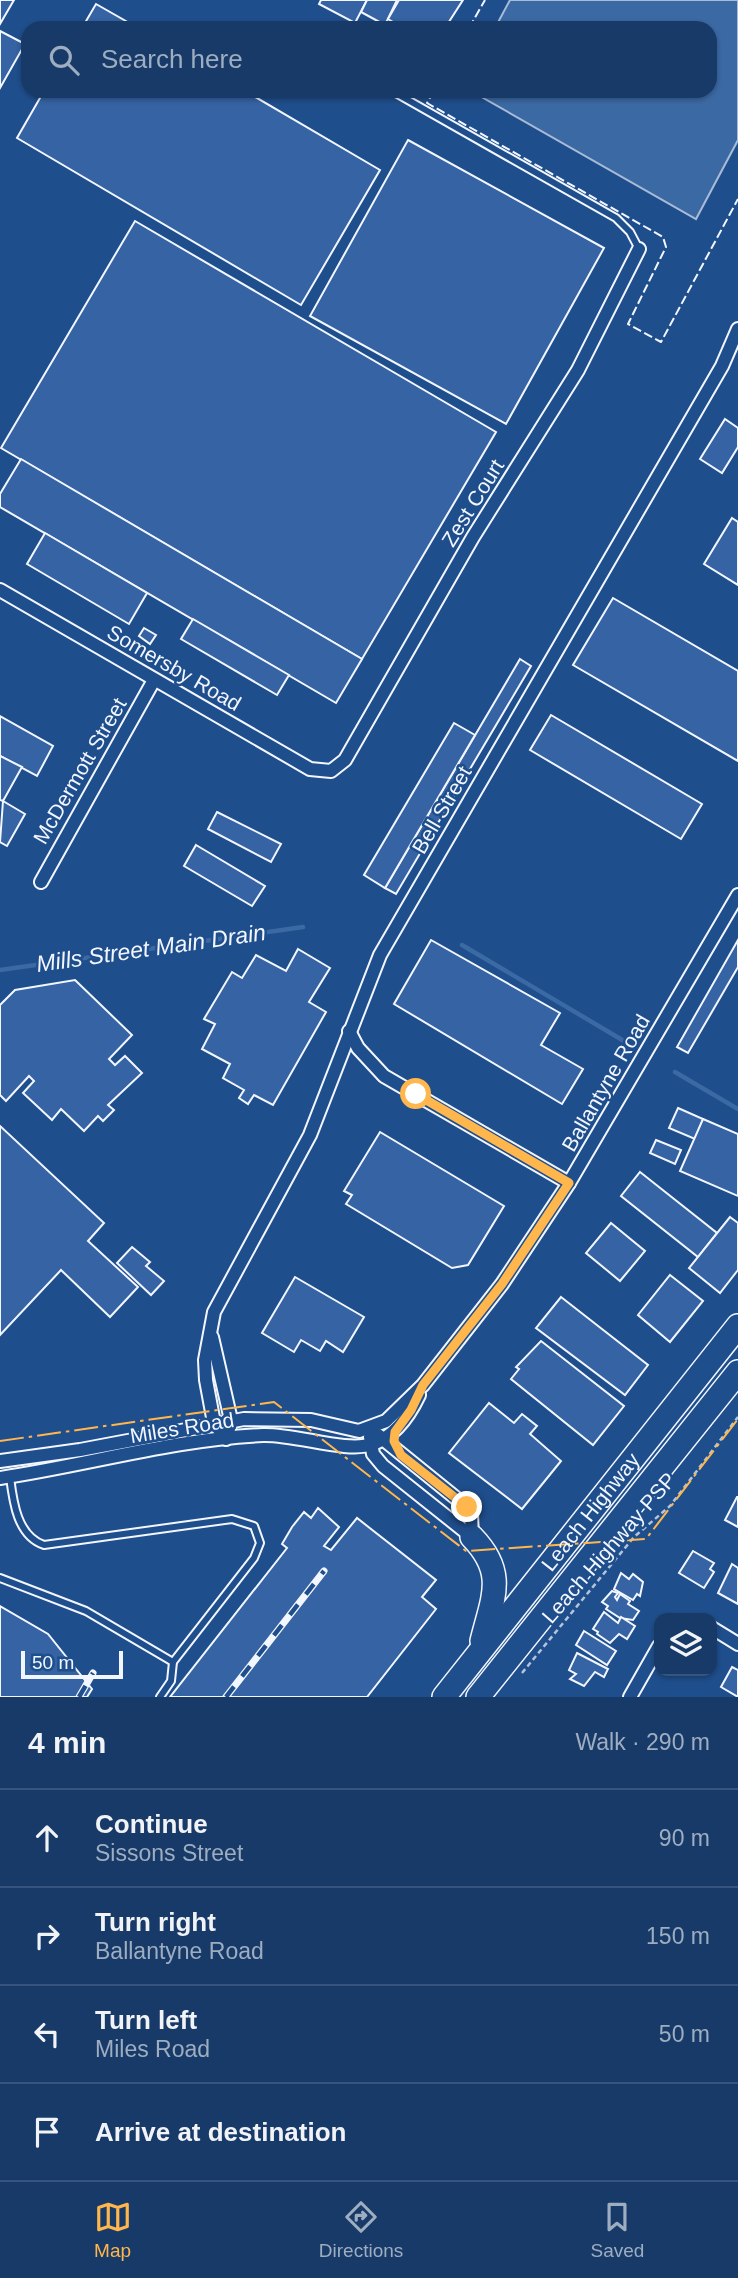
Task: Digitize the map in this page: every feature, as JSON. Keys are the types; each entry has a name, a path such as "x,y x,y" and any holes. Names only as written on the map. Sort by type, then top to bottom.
{"highway":[{"name":"Leach Highway","path":"444,1697 738,1325"},
{"name":"Leach Highway","path":"478,1697 738,1372"},
{"path":"471,1526 486,1551 495,1575 496,1587 480,1651"}],"street":[{"name":"Zest Court","path":"331,771 345,760 473,537 578,370 639,249"},
{"name":"Bell Street","path":"226,1439 214,1423 205,1371 210,1326 227,1286 310,1135 380,955 722,366 738,329"},
{"name":"Somersby Road","path":"0,590 310,769 331,771"},
{"name":"McDermott Street","path":"41,882 154,680"},
{"name":"Ballantyne Road","path":"369,1430 386,1421 423,1385 502,1284 569,1183 738,895"},
{"path":"349,1031 358,1048 384,1076 569,1183"},
{"path":"210,1326 230,1420 226,1439"},
{"name":"Ballantyne Road","path":"370,1445 384,1439 397,1428 411,1410 423,1385"},
{"name":"Miles Road","path":"0,1461 80,1450 230,1420 285,1417 310,1420 352,1431 369,1430 384,1439 467,1507 471,1526"},
{"path":"397,1428 394,1441 401,1455"},
{"path":"369,1430 370,1445 376,1459"},
{"name":"Miles Road","path":"5,1477 226,1439 282,1436 352,1448 370,1445"},
{"path":"352,1448 368,1452 471,1526"},
{"path":"717,1631 738,1644"},
{"path":"630,1697 654,1655"}],"lane":[{"path":"404,98 616,218 631,232 639,249"},
{"path":"5,1477 16,1514 32,1539 44,1545 232,1519 254,1526 260,1536 258,1551 173,1662 171,1681 160,1697"},
{"path":"0,1578 86,1611 173,1662"}],"path":[{"name":"Leach Highway PSP","path":"521,1675 634,1537 670,1506 738,1417"}],"water":[{"path":"510,0 738,0 738,140 696,219 483,98 717,98 717,21 499,21"}],"building":[{"path":"0,0 14,0 0,24"},
{"path":"321,0 367,0 356,21 319,4"},
{"path":"367,0 397,0 387,21 378,21 361,12"},
{"path":"399,0 463,0 450,21 388,19"},
{"path":"96,4 126,21 86,21"},
{"path":"0,31 21,42 21,51 0,88"},
{"path":"40,98 257,98 380,170 301,305 17,138"},
{"path":"408,140 604,248 506,424 310,316"},
{"path":"135,221 496,432 362,659 1,448"},
{"path":"725,419 738,428 738,447 722,473 700,459"},
{"path":"21,459 362,659 336,703 0,507 0,494"},
{"path":"732,518 738,522 738,585 704,564"},
{"path":"45,533 147,593 129,624 27,564"},
{"path":"613,598 738,671 738,761 573,665"},
{"path":"193,619 289,675 277,695 181,639"},
{"path":"144,628 156,635 150,644 139,636"},
{"path":"520,659 531,666 396,894 385,888"},
{"path":"551,715 702,804 681,839 530,750"},
{"path":"0,716 53,746 37,776 0,756"},
{"path":"454,723 475,735 385,888 364,875"},
{"path":"0,756 22,767 3,801 0,800"},
{"path":"3,801 25,814 7,846 0,842"},
{"path":"217,812 281,844 271,862 208,829"},
{"path":"196,845 265,886 252,906 184,866"},
{"path":"431,940 560,1013 541,1045 583,1069 562,1104 394,1004"},
{"path":"738,940 738,967 688,1053 677,1047"},
{"path":"298,949 330,968 309,1002 326,1012 273,1105 254,1095 248,1104 239,1098 244,1090 223,1078 230,1064 202,1049 215,1024 204,1019 232,972 242,978 256,955 286,971"},
{"path":"75,980 132,1035 109,1059 115,1065 125,1056 142,1073 108,1105 114,1110 103,1121 98,1116 84,1131 61,1109 52,1120 23,1093 34,1081 29,1076 6,1101 0,1095 0,1005 15,990"},
{"path":"678,1108 703,1119 695,1139 669,1128"},
{"path":"703,1119 738,1134 738,1196 680,1171"},
{"path":"0,1126 104,1223 88,1241 138,1287 110,1317 61,1270 0,1335"},
{"path":"380,1132 504,1206 468,1265 452,1268 346,1204 352,1195 344,1191"},
{"path":"656,1140 681,1150 675,1164 650,1153"},
{"path":"640,1172 717,1233 698,1257 621,1196"},
{"path":"730,1217 738,1223 738,1270 720,1293 689,1268"},
{"path":"611,1223 645,1251 620,1281 586,1253"},
{"path":"132,1247 150,1262 146,1266 164,1281 151,1295 117,1263"},
{"path":"670,1275 703,1301 670,1342 638,1315"},
{"path":"295,1277 364,1317 343,1352 326,1341 320,1351 301,1340 294,1352 262,1333"},
{"path":"561,1297 648,1365 625,1395 536,1328"},
{"path":"541,1341 624,1406 593,1445 511,1379 519,1369 516,1367"},
{"path":"489,1403 514,1423 522,1414 537,1426 530,1434 561,1461 522,1509 449,1453"},
{"path":"738,1497 738,1527 725,1520"},
{"path":"318,1508 339,1527 324,1546 331,1550 357,1518 436,1580 422,1597 436,1609 367,1697 170,1697 287,1548 282,1544 292,1527 304,1512 311,1518"},
{"path":"693,1551 714,1563 710,1569 714,1572 704,1588 679,1573"},
{"path":"732,1564 738,1568 738,1604 718,1593"},
{"path":"621,1573 629,1579 633,1574 643,1582 640,1596 637,1594 633,1600 614,1589"},
{"path":"612,1591 618,1593 615,1597 617,1600 620,1594 630,1601 628,1604 639,1611 633,1620 620,1618 606,1609 608,1606 602,1602"},
{"path":"0,1606 48,1634 92,1689 87,1697 0,1697"},
{"path":"604,1612 618,1623 621,1617 635,1626 627,1639 619,1634 610,1643 597,1634 593,1629"},
{"path":"584,1631 616,1651 607,1665 576,1645"},
{"path":"577,1653 608,1669 604,1677 595,1672 584,1686 570,1679 576,1674 569,1670"},
{"path":"732,1667 738,1670 738,1697 721,1687"}],"waterway":[{"name":"Mills Street Main Drain","path":"0,970 303,927"},
{"name":"Mills Street Main Drain","path":"462,945 624,1041"},
{"name":"Mills Street Main Drain","path":"675,1072 738,1109"}],"railway":[{"path":"226,1697 324,1571"},
{"path":"79,1697 93,1673"}],"fence":[{"path":"473,21 485,0"},
{"path":"430,98 427,103 663,237 666,247 628,324 661,342 738,199"}],"power":[{"path":"0,1441 274,1402 466,1551 646,1539 738,1419"}],"route":[{"path":"416,1094 569,1183 502,1284 423,1385 411,1410 395,1432 394,1441 401,1455 467,1507"}]}
